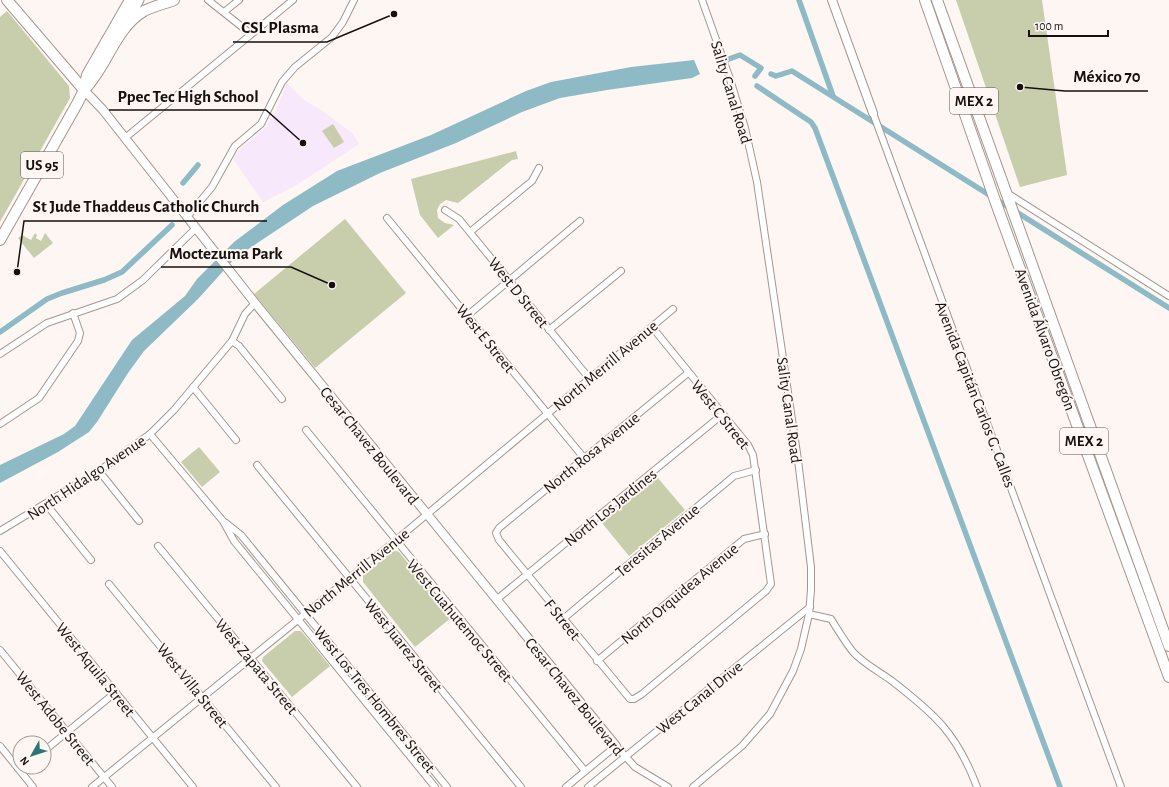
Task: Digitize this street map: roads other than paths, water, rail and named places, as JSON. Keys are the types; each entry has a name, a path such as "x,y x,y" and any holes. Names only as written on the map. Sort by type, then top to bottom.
{"highway":[{"path":"8,0 84,90"},
{"name":"US 95","path":"84,90 87,75 130,0"},
{"name":"US 95","path":"0,240 84,90 94,79 123,31 130,23 144,12 174,0"},
{"name":"Avenida Álvaro Obregón","path":"925,0 997,206 1169,677"},
{"name":"Avenida Álvaro Obregón","path":"937,0 1169,646"}],"main road":[{"name":"US 95","path":"123,31 139,0"}],"street":[{"path":"208,0 251,34"},
{"path":"224,12 238,0"},
{"path":"125,138 293,0"},
{"path":"187,217 212,187 236,146 261,124 282,82 295,67 332,37 343,22 354,0"},
{"name":"Sality Canal Road","path":"692,787 742,746 770,714 793,671 806,634 810,607 810,560 757,182 745,128 729,76 702,0"},
{"name":"Avenida Capitán Carlos G. Calles","path":"832,0 880,134 1122,787"},
{"name":"Cesar Chavez Boulevard","path":"84,90 125,138 255,303 625,757 640,771 668,787"},
{"path":"470,232 532,181 539,168"},
{"path":"1009,197 1169,296"},
{"name":"West D Street","path":"445,210 459,219 589,378"},
{"name":"West E Street","path":"386,218 468,315 584,458"},
{"path":"468,315 580,221"},
{"path":"0,354 47,323 73,313 111,302 138,284 196,228"},
{"path":"549,330 621,271"},
{"name":"North Hidalgo Avenue","path":"0,531 99,471 150,434 193,387 232,340 244,314 255,303"},
{"name":"North Merrill Avenue","path":"92,787 395,540 673,309"},
{"path":"0,424 39,398 78,341 80,333 73,313"},
{"name":"West C Street","path":"634,699 766,591 771,584 753,454 748,445 652,327"},
{"path":"232,340 239,346 282,399"},
{"name":"North Rosa Avenue","path":"496,533 499,528 688,372"},
{"path":"193,387 236,440"},
{"name":"North Los Jardines","path":"496,600 722,414"},
{"name":"West Cuahutemoc Street","path":"306,430 585,771"},
{"name":"West Los Tres Hombres Street","path":"150,434 223,521 234,541 435,787"},
{"name":"West Juarez Street","path":"257,466 350,577 521,787"},
{"name":"Teresitas Avenue","path":"563,619 734,476 756,470"},
{"path":"99,471 140,521"},
{"path":"46,504 91,560"},
{"name":"West Los Tres Hombres Street","path":"223,521 241,535 447,787"},
{"name":"F Street","path":"496,533 499,540 527,575 627,696 634,699"},
{"name":"North Orquidea Avenue","path":"598,661 744,539 764,534"},
{"name":"West Zapata Street","path":"158,546 357,787"},
{"name":"West Aquila Street","path":"0,551 193,787"},
{"name":"West Villa Street","path":"109,584 276,787"},
{"name":"West Canal Drive","path":"588,787 810,607"},
{"path":"809,614 831,619 853,652 892,681 944,725 967,762 977,787"},
{"name":"West Adobe Street","path":"0,650 112,787"},
{"path":"52,744 116,692"},
{"path":"0,746 12,759"},
{"path":"566,787 616,746"},
{"path":"26,775 33,787"}],"water":[{"path":"694,60 700,74 692,78 560,98 522,112 456,143 380,173 313,206 235,258 198,299 144,351 89,432 58,452 0,483 0,465 64,434 75,426 132,340 185,296 197,279 234,242 283,205 337,171 431,135 526,91 551,82 631,67"}],"waterway":[{"path":"799,0 833,96"},
{"path":"729,59 740,55 761,68 755,76"},
{"path":"771,74 776,76 792,71 1169,308"},
{"path":"757,86 811,122 815,128 1060,787"},
{"path":"183,183 198,165"},
{"path":"0,332 47,299 104,280 122,272 172,225"}],"place":[{"name":"CSL Plasma","path":"394,14"},
{"name":"México 70","path":"1020,87"},
{"name":"Ppec Tec High School","path":"303,143"},
{"name":"St Jude Thaddeus Catholic Church","path":"17,272"},
{"name":"Moctezuma Park","path":"332,285"}]}
